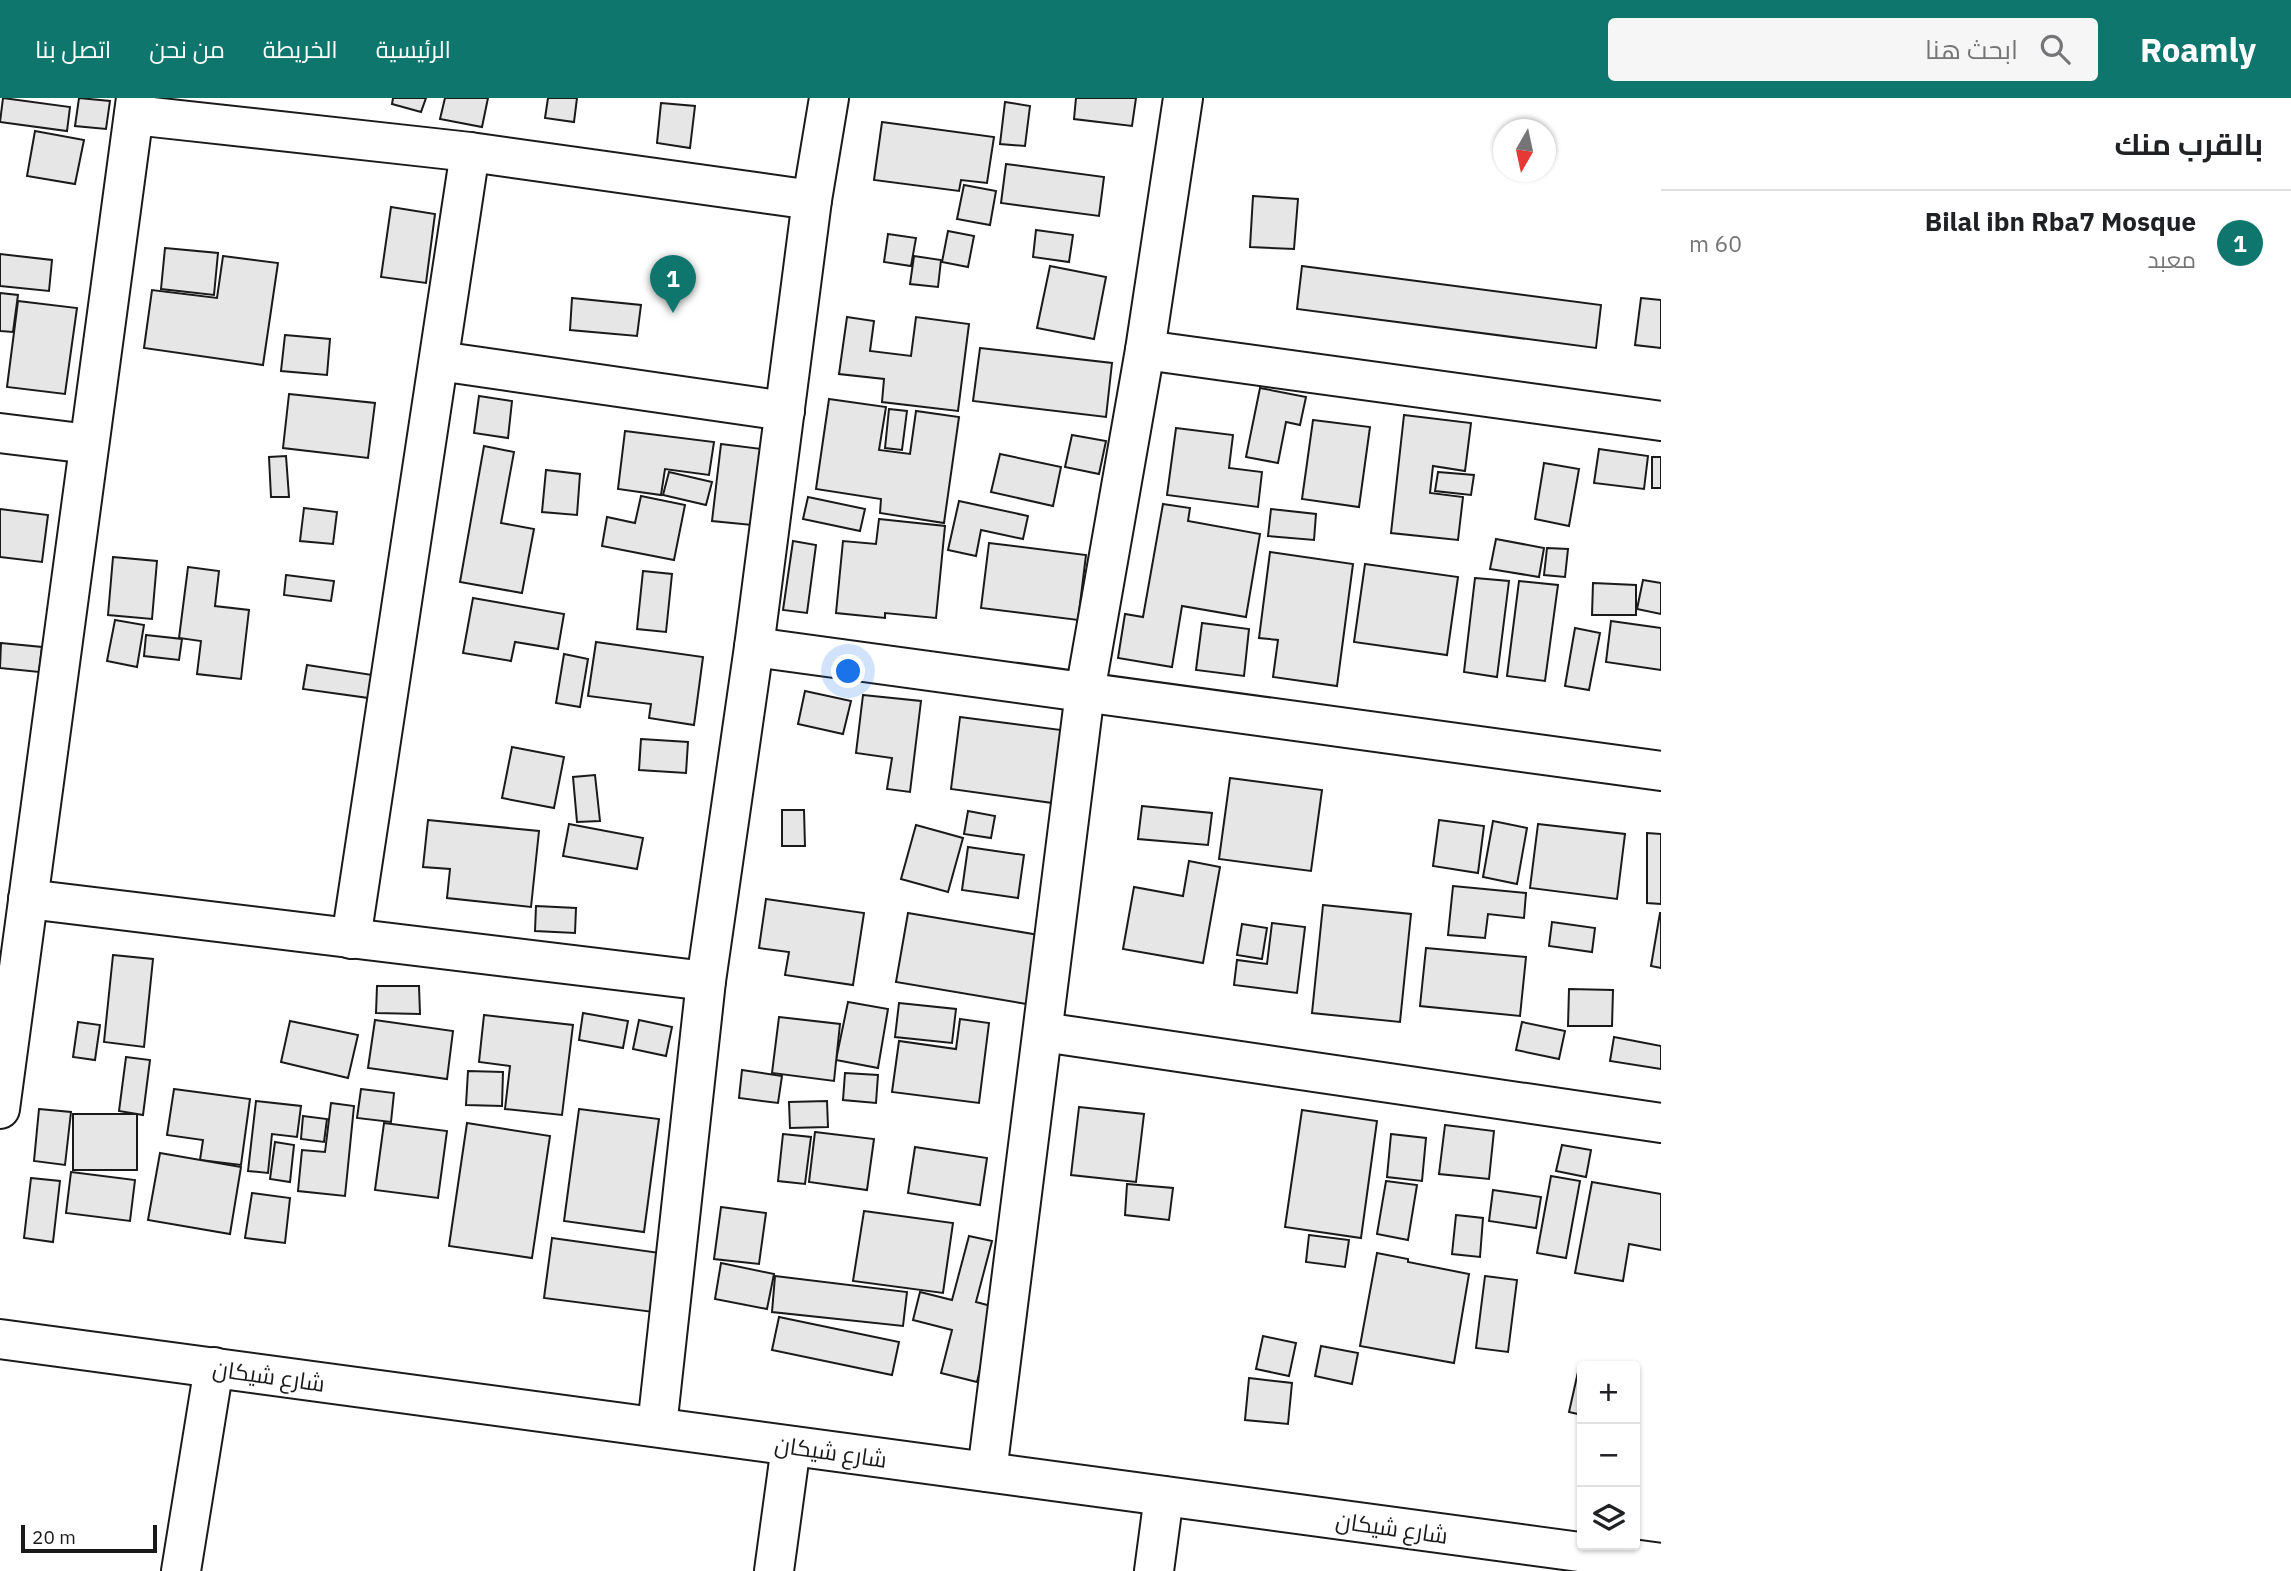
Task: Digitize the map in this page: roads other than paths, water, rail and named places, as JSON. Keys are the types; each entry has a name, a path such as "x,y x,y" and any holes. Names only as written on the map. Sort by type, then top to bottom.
{"street":[{"path":"657,1427 706,981 754,647 812,200 829,98"},
{"path":"987,1472 1085,692 1146,350 1183,98"},
{"path":"0,1109 135,107 812,200"},
{"path":"351,939 470,152"},
{"path":"1146,350 1661,421"},
{"path":"439,361 785,411"},
{"path":"0,433 89,444"},
{"path":"754,647 1661,771"},
{"path":"29,899 706,981"},
{"path":"1044,1032 1661,1123"},
{"name":"شارع شيكان","path":"0,1339 1661,1563"},
{"path":"181,1571 214,1367"},
{"path":"774,1571 791,1446"},
{"path":"1154,1571 1164,1496"}],"place":[{"name":"Bilal ibn Rba7 Mosque","path":"673,313"}]}
